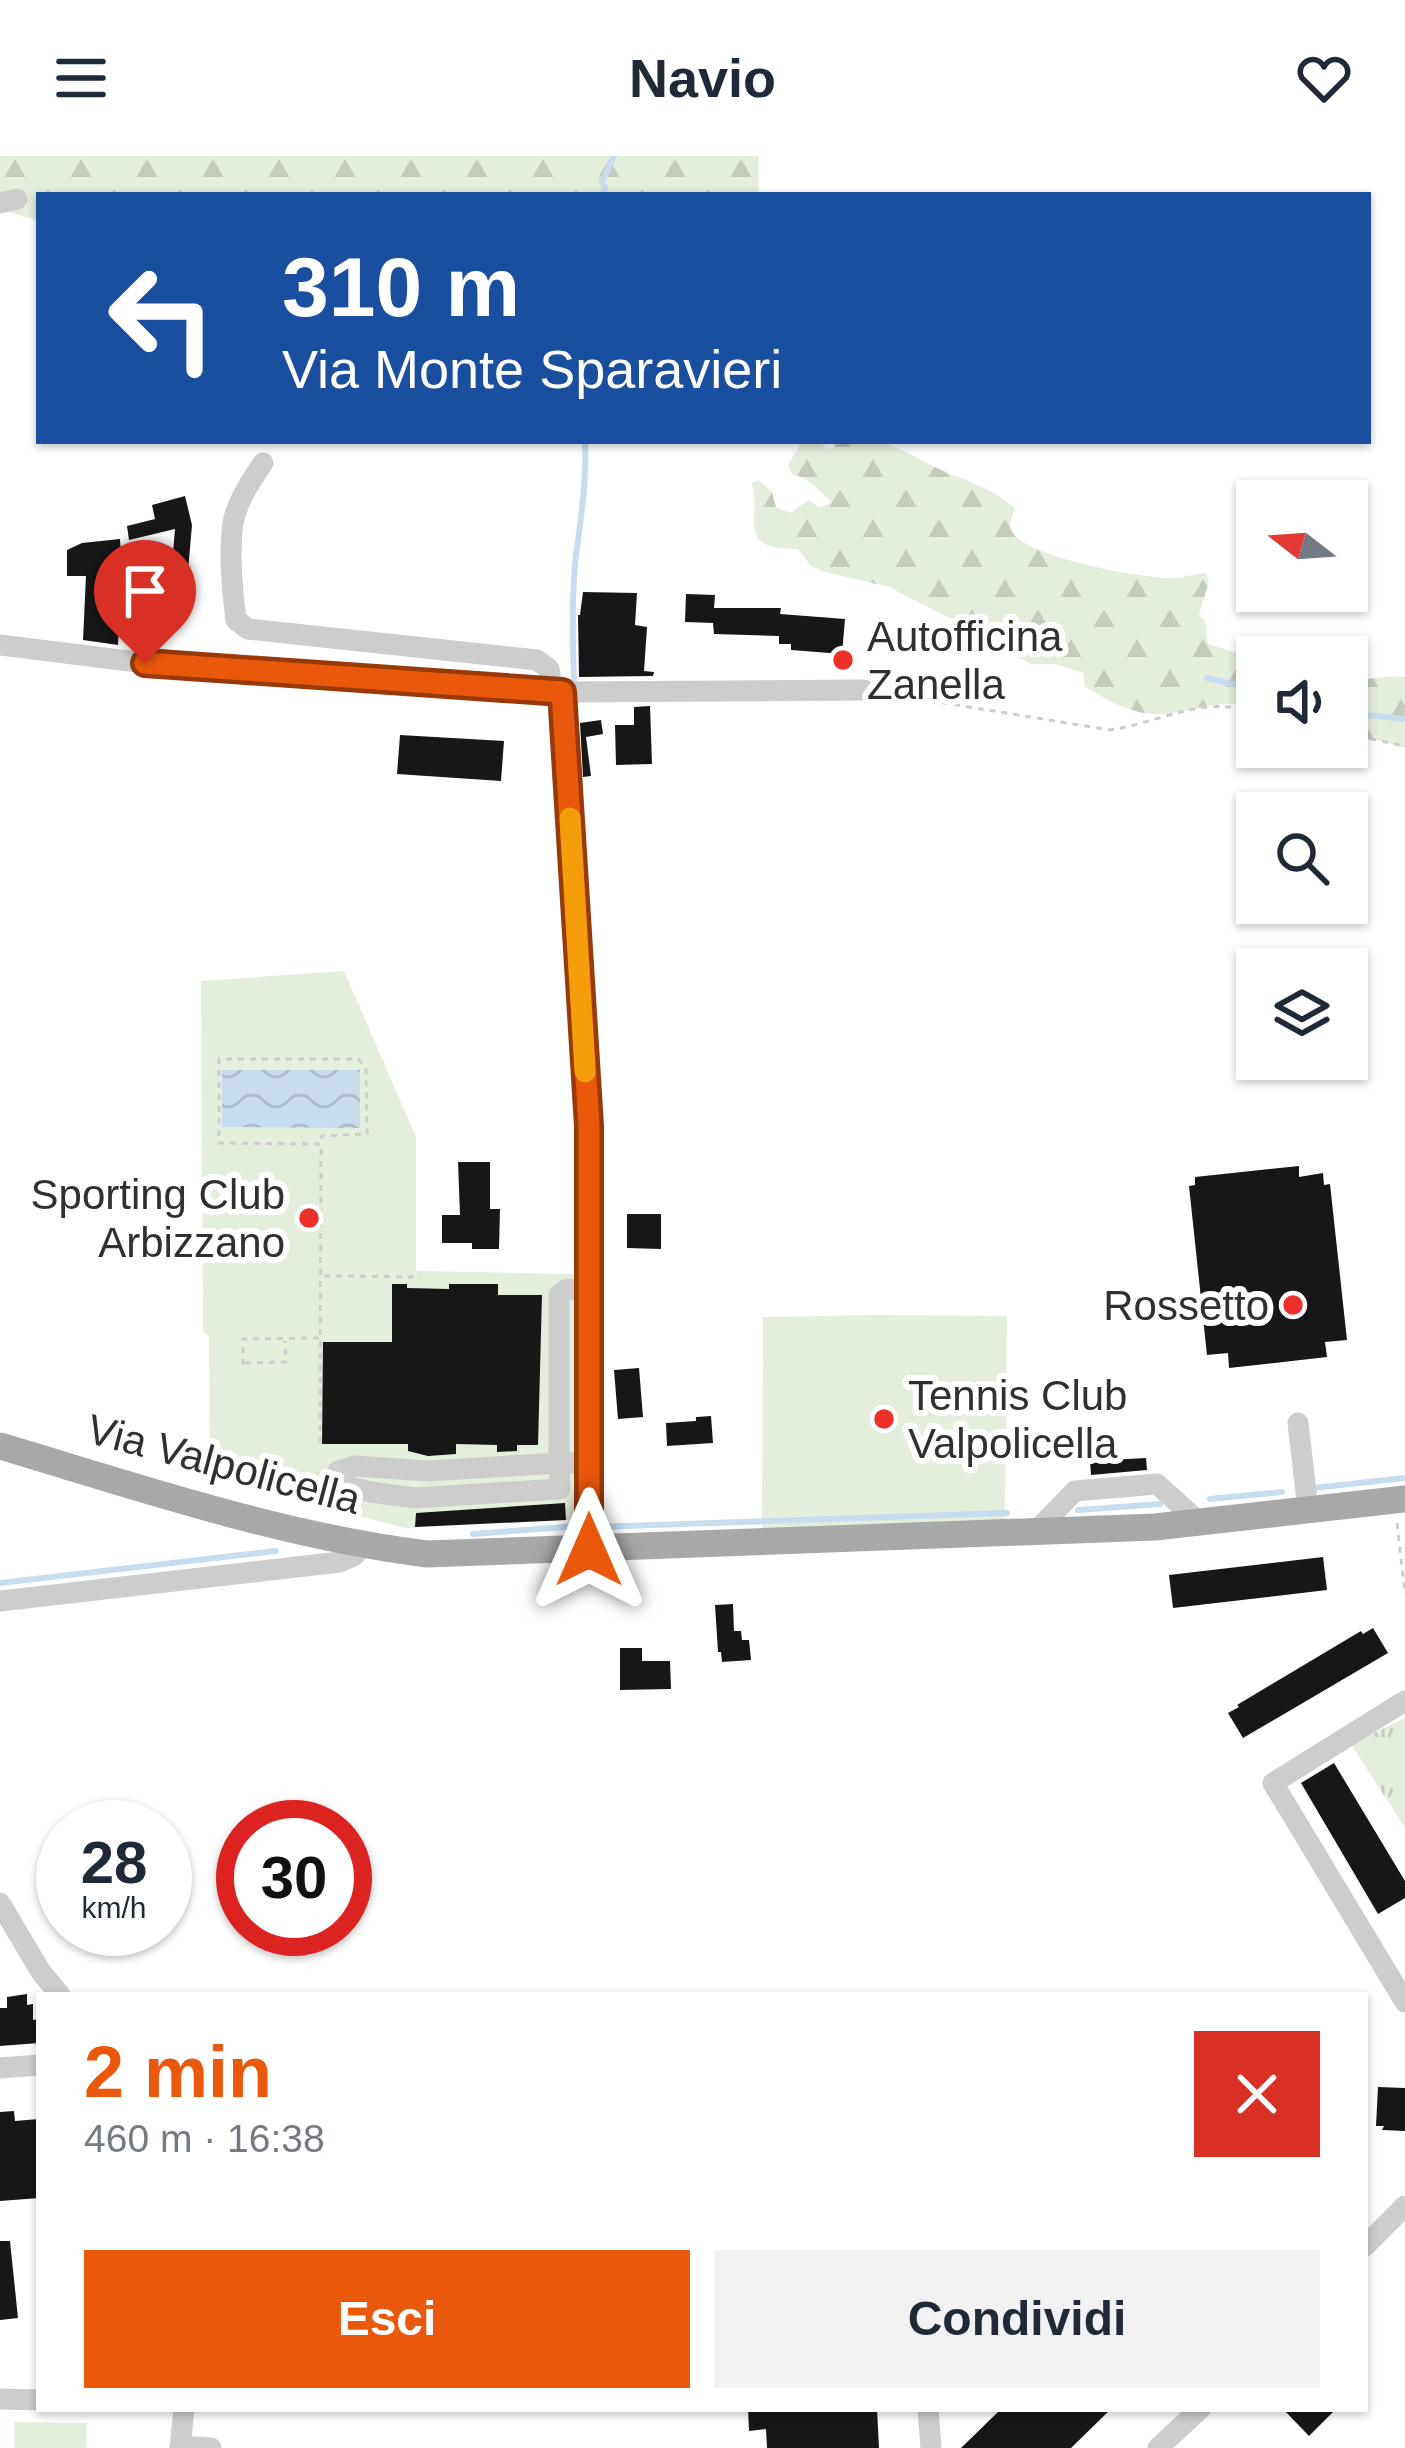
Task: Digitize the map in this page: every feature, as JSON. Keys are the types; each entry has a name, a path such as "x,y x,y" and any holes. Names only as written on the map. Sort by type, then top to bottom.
{"main road":[{"name":"Via Valpolicella","path":"0,1446 307,1534 428,1554 1154,1527 1400,1500"}],"street":[{"path":"263,463 245,489 233,522 236,620 248,629 537,660 549,670 558,692 589,1126 589,1288 576,1463 589,1550"},
{"path":"0,645 145,663 558,692 864,690"},
{"path":"1298,1424 1308,1510"},
{"path":"576,1463 560,1489 416,1498 336,1484 338,1471 355,1466 428,1471 576,1463"},
{"path":"1035,1532 1075,1491 1156,1484 1199,1522"},
{"path":"0,1601 340,1562 361,1546"},
{"path":"1405,1701 1273,1783 1405,2002"},
{"path":"0,1903 58,1992"},
{"path":"0,2068 36,2065"},
{"path":"1368,2243 1405,2206"},
{"path":"0,2399 36,2400"},
{"path":"184,2412 180,2447 212,2448"},
{"path":"928,2412 931,2448"},
{"path":"1158,2448 1197,2412"}],"path":[{"path":"864,690 1110,730 1138,726 1180,710 1236,705"},
{"path":"1368,738 1405,746"},
{"path":"320,1443 321,1144 322,1136 367,1134 366,1069 358,1059 219,1059 219,1143 321,1144"},
{"path":"312,1209 322,1208"},
{"path":"312,1259 322,1259"},
{"path":"322,1276 421,1277"},
{"path":"398,1276 398,1284"},
{"path":"312,1313 322,1313"},
{"path":"285,1339 286,1362 243,1364 243,1340 322,1338"},
{"path":"1400,1500 1405,1594"}],"green space":[{"path":"0,156 759,156 758,192 36,192 36,220 0,209"},
{"path":"800,444 822,444 827,449 835,444 885,444 1005,500 1015,508 1010,526 1016,537 1054,556 1154,577 1206,573 1209,581 1199,615 1205,622 1208,644 1236,653 1236,704 1165,714 1133,710 1085,687 1083,673 1056,664 1030,664 889,587 825,572 811,566 798,549 765,544 755,531 752,483 759,480 772,492 776,507 790,513 809,500 820,508 832,502 806,479 792,474 788,465"},
{"path":"1405,677 1405,748 1368,740 1368,679"},
{"name":"Sporting Club Arbizzano","path":"344,971 416,1137 416,1271 579,1274 578,1519 405,1528 210,1477 209,1337 203,1331 201,981"},
{"name":"Tennis Club Valpolicella","path":"1007,1316 1005,1522 762,1533 763,1317"},
{"path":"1405,1718 1405,1828 1351,1744"},
{"path":"14,2422 87,2423 86,2448 14,2448"}],"water":[{"path":"222,1070 360,1070 360,1128 222,1127"}],"building":[{"path":"185,496 192,525 186,594 161,594 161,575 171,576 175,529 129,540 127,526 155,519 152,505"},
{"path":"120,539 118,645 83,640 86,576 67,576 67,550 82,543"},
{"path":"583,592 637,593 635,625 647,627 644,671 654,672 653,676 579,677 578,615"},
{"path":"686,594 715,595 714,608 781,608 780,614 845,619 842,654 791,650 791,644 779,644 779,636 714,634 713,623 685,622"},
{"path":"650,706 652,764 616,765 615,725 634,725 634,707"},
{"path":"601,720 603,734 586,737 591,776 583,777 580,723"},
{"path":"400,735 504,741 501,781 397,774"},
{"path":"458,1162 490,1162 490,1209 500,1209 499,1249 442,1243 442,1215 460,1215"},
{"path":"1299,1166 1299,1177 1323,1173 1324,1185 1330,1184 1347,1340 1325,1342 1327,1357 1229,1368 1228,1353 1207,1355 1189,1186 1195,1185 1195,1177"},
{"path":"627,1214 661,1214 661,1249 627,1248"},
{"path":"392,1284 449,1289 449,1284 498,1284 498,1295 542,1295 538,1445 497,1452 497,1445 456,1444 456,1454 428,1456 408,1451 408,1444 322,1444 323,1342 392,1342"},
{"path":"639,1368 643,1417 618,1419 614,1370"},
{"path":"711,1416 713,1443 667,1446 666,1423"},
{"path":"1146,1458 1147,1470 1091,1475 1090,1461"},
{"path":"565,1503 566,1520 415,1527 416,1513"},
{"path":"1323,1557 1327,1590 1173,1608 1169,1575"},
{"path":"733,1604 734,1631 741,1631 742,1640 749,1640 751,1660 722,1662 715,1605"},
{"path":"1373,1628 1388,1653 1243,1738 1228,1713 1237,1705"},
{"path":"620,1648 642,1648 642,1661 670,1661 671,1689 620,1690"},
{"path":"1334,1763 1405,1881 1405,1898 1378,1914 1301,1783"},
{"path":"27,1994 27,2005 33,2004 36,2020 36,2043 0,2046 0,2008 7,2008 7,1997"},
{"path":"1378,2087 1405,2088 1405,2131 1376,2126"},
{"path":"14,2111 15,2121 36,2119 36,2198 0,2201 0,2112"},
{"path":"0,2241 10,2241 18,2318 0,2320"},
{"path":"748,2412 877,2412 879,2448 767,2448 766,2429 749,2431"},
{"path":"998,2412 1108,2412 1071,2448 961,2448"},
{"path":"1286,2412 1333,2412 1309,2436"}],"waterway":[{"path":"604,192 602,182 614,156"},
{"path":"575,719 573,596 585,444"},
{"path":"1207,678 1236,685"},
{"path":"1368,715 1405,719"},
{"path":"1314,1488 1405,1478"},
{"path":"1210,1499 1282,1492"},
{"path":"1078,1510 1160,1504"},
{"path":"578,1526 579,1510"},
{"path":"596,1527 1007,1513"},
{"path":"473,1534 577,1526"},
{"path":"0,1583 276,1551"}],"slow traffic":[{"path":"570,818 585,1072"}],"place":[{"name":"Autofficina Zanella","path":"843,660"},
{"name":"Sporting Club Arbizzano","path":"309,1218"},
{"name":"Rossetto","path":"1293,1305"},
{"name":"Tennis Club Valpolicella","path":"884,1419"}],"route":[{"path":"145,663 562,692 589,1126 589,1550"}]}
